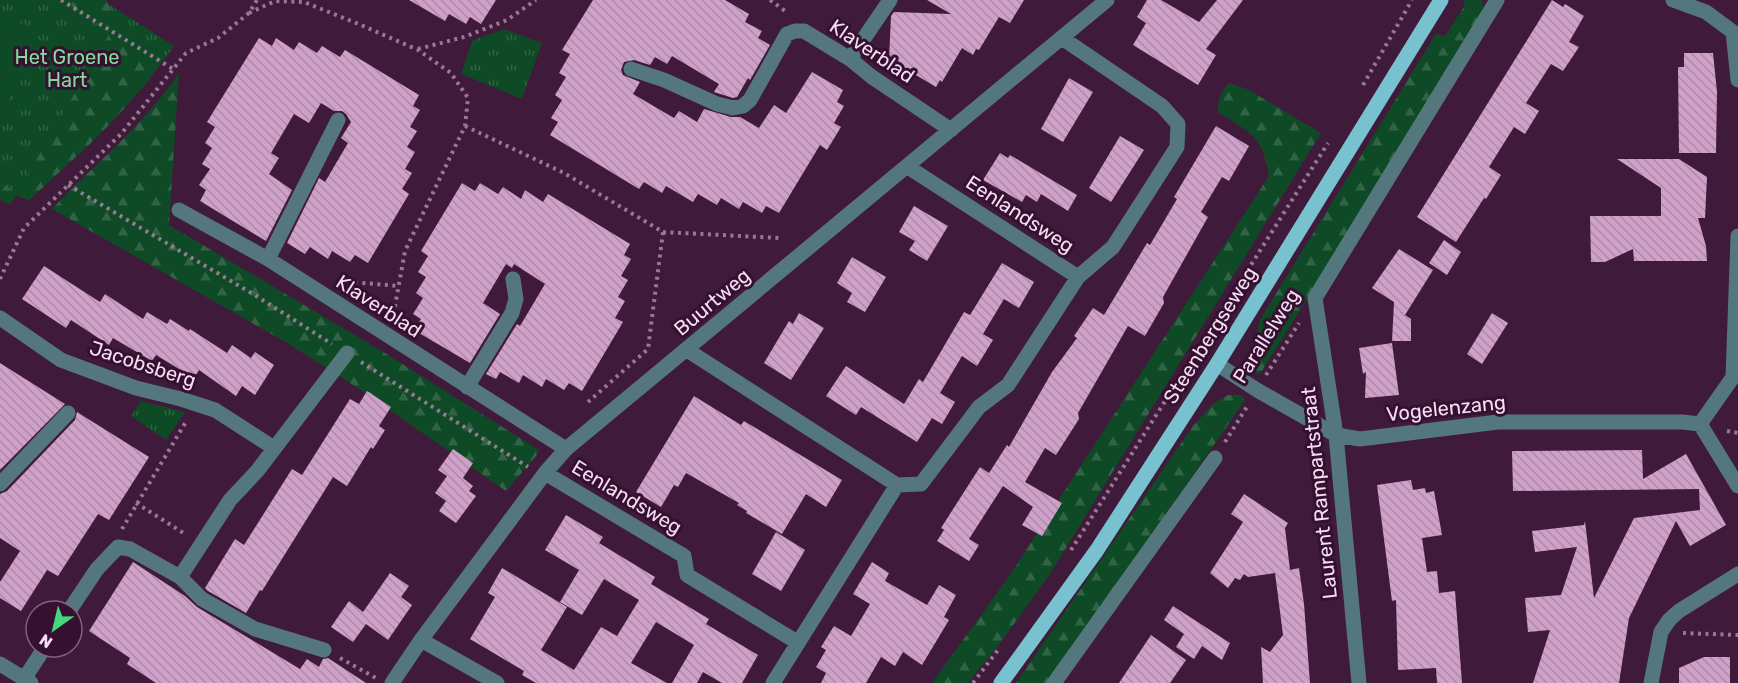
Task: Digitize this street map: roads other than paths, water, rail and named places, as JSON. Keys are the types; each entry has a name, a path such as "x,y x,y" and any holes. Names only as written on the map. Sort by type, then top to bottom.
{"main road":[{"name":"Steenbergseweg","path":"1001,683 1098,550 1217,364 1441,0"}],"street":[{"path":"850,59 890,0"},
{"name":"Buurtweg","path":"392,683 545,473 566,449 1107,0"},
{"name":"Parallelweg","path":"1315,298 1497,0"},
{"path":"1673,0 1706,12 1733,32 1738,80"},
{"name":"Klaverblad","path":"631,69 664,80 717,104 733,108 743,106 750,100 788,34 804,31 850,59 872,77 951,130"},
{"name":"Eenlandsweg","path":"897,485 921,484 979,406 1008,386 1078,277 1113,247 1177,147 1178,124 1162,106 1062,38"},
{"path":"268,259 338,120"},
{"name":"Eenlandsweg","path":"908,167 1078,277"},
{"name":"Klaverblad","path":"179,210 268,259 566,449"},
{"path":"1738,236 1733,376 1700,424 1738,486"},
{"path":"467,387 512,313 516,299 513,279"},
{"name":"Laurent Rampartstraat","path":"1315,298 1336,435 1359,683"},
{"name":"Jacobsberg","path":"0,318 61,360 136,388 215,410 274,448"},
{"path":"687,350 897,485 773,683"},
{"path":"180,577 230,500 258,470 347,353"},
{"name":"Vogelenzang","path":"1217,364 1257,390 1336,435 1360,439 1498,422 1682,422 1700,424"},
{"path":"0,484 68,413"},
{"path":"1054,683 1215,458"},
{"name":"Eenlandsweg","path":"545,473 684,556 687,575 797,642"},
{"path":"77,599 97,569 118,547 130,549 180,577 202,599 255,629 324,650"},
{"path":"1652,683 1661,632 1669,620 1679,611 1738,574"},
{"path":"422,640 497,683"},
{"path":"0,664 28,681 39,659"}],"park label":[{"name":"Het Groene Hart","path":"67,68"}]}
